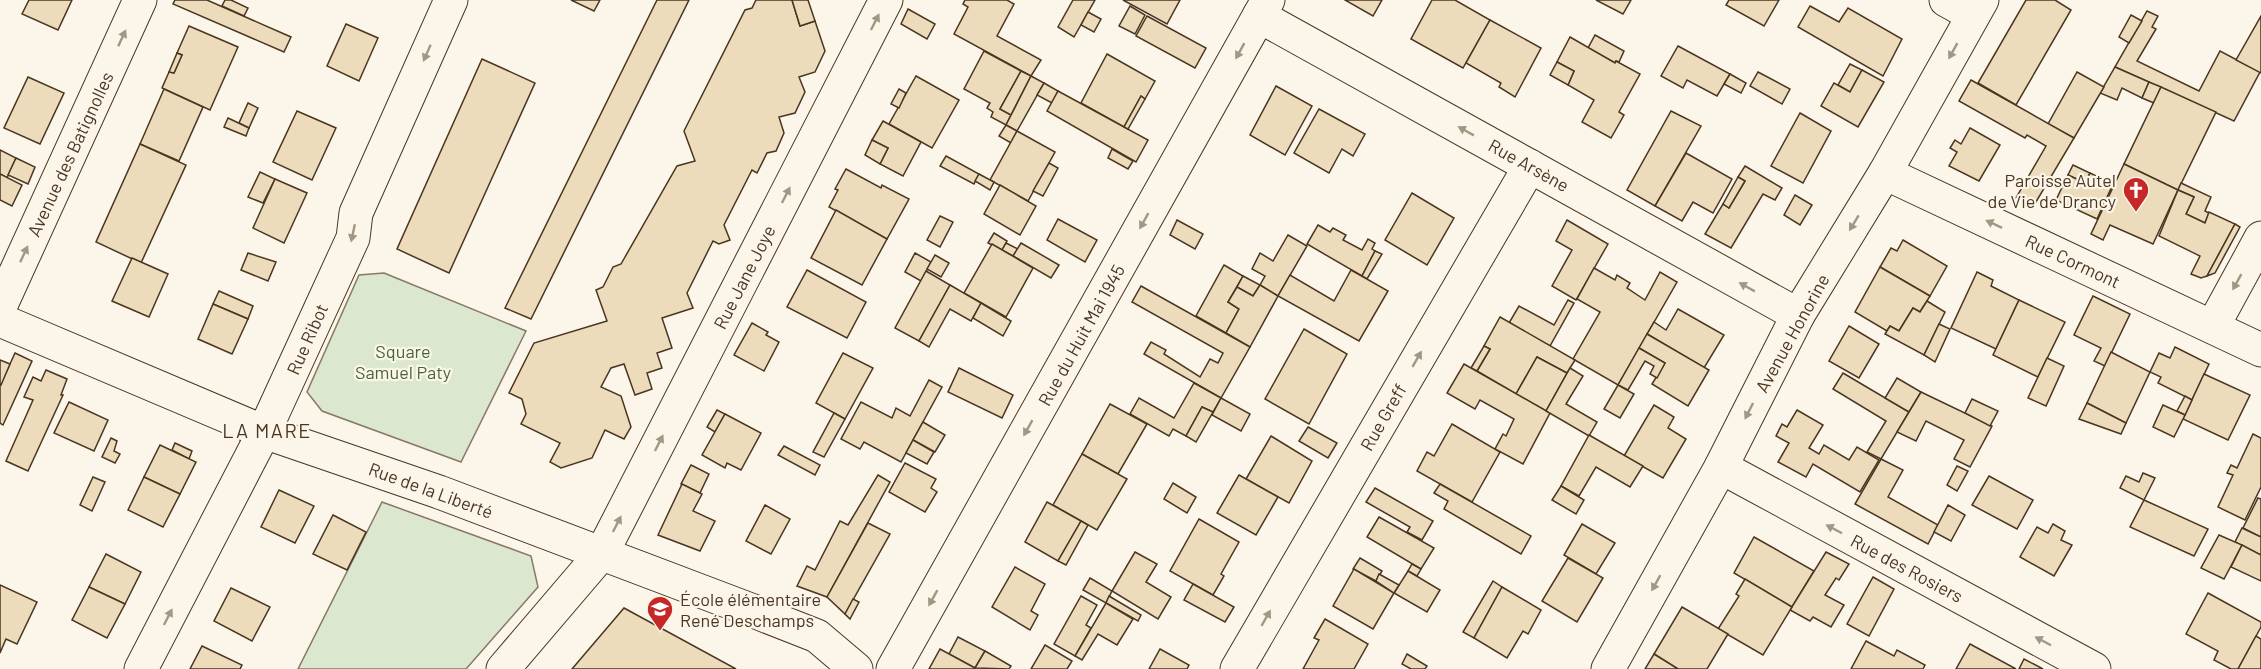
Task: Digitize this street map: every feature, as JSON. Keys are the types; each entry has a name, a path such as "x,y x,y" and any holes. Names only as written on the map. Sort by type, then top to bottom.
{"street":[{"name":"Avenue des Batignolles","path":"0,307 140,0"},
{"name":"Rue Ribot","path":"141,669 264,432 353,238 356,213 451,0"},
{"name":"Rue Jane Joye","path":"503,669 602,554 886,0"},
{"name":"Avenue Honorine","path":"1608,669 1721,467 1798,315 1884,173 1967,5"},
{"name":"Rue Arsène","path":"1264,8 1530,166 1798,315"},
{"name":"Rue du Huit Mai 1945","path":"893,669 1264,8"},
{"name":"Rue Greff","path":"1237,669 1530,166"},
{"name":"Rue Cormont","path":"1884,173 2261,350"},
{"path":"2213,326 2261,238"},
{"name":"Rue de la Liberté","path":"0,320 264,432 439,492 817,636 856,669"},
{"name":"Rue des Rosiers","path":"1721,467 2094,669"}],"green space":[{"name":"Square Samuel Paty","path":"384,273 526,331 461,462 322,411 307,392 359,275"},
{"path":"382,502 531,556 538,587 466,669 298,669"}],"building":[{"path":"29,0 72,0 58,30 22,14"},
{"path":"175,0 207,0 291,37 284,52 173,4"},
{"path":"225,0 231,0 248,8 244,16 222,6"},
{"path":"571,0 600,0 594,11"},
{"path":"657,0 689,0 531,319 505,308"},
{"path":"756,0 792,0 800,26 815,21 825,51 815,72 799,77 805,92 795,113 779,117 784,133 776,151 767,153 757,173 752,170 724,225 730,240 719,244 713,241 687,293 693,308 662,318 672,348 657,353 662,368 647,373 652,389 635,395 624,364 611,368 601,387 621,396 631,427 624,439 605,430 592,458 561,468 550,462 560,443 521,424 526,414 522,399 509,393 534,343 607,321 596,290 603,287 613,267 621,264 677,166 695,161 684,131 745,10 752,8"},
{"path":"792,0 808,0 815,21 800,26"},
{"path":"965,0 1007,0 1014,4 997,36 1041,60 1031,76 954,34 968,7 963,4"},
{"path":"1073,0 1095,0 1074,37 1058,27"},
{"path":"1123,0 1180,0 1167,24"},
{"path":"1345,0 1382,0 1373,16"},
{"path":"1432,0 1455,0 1490,20 1463,68 1411,39"},
{"path":"1596,0 1631,0 1623,14"},
{"path":"1729,0 1779,0 1764,26 1726,5"},
{"path":"2026,0 2055,0 2071,10 2016,105 1978,83"},
{"path":"1130,6 1145,15 1135,34 1119,26"},
{"path":"1810,6 1839,22 1848,8 1902,39 1883,76 1798,27"},
{"path":"908,9 935,24 927,39 901,24"},
{"path":"2147,11 2158,16 2152,27 2156,29 2137,61 2199,91 2220,51 2260,72 2234,121 2115,67"},
{"path":"1088,12 1101,19 1094,32 1081,25"},
{"path":"2131,15 2142,21 2129,43 2119,37"},
{"path":"1147,16 1206,48 1195,68 1136,36"},
{"path":"2261,16 2261,73 2236,60"},
{"path":"1490,20 1541,48 1515,97 1499,87 1501,83 1466,63"},
{"path":"346,24 378,38 359,81 327,66"},
{"path":"189,26 238,47 210,110 162,88 169,72 174,73 182,55 177,53"},
{"path":"1595,35 1624,51 1619,62 1615,63 1588,48"},
{"path":"1570,37 1615,63 1616,61 1640,74 1619,112 1624,115 1611,138 1582,122 1594,100 1568,85 1574,71 1557,62"},
{"path":"1678,46 1730,74 1717,96 1687,80 1683,88 1661,76"},
{"path":"984,51 1021,71 1000,109 1011,115 1006,125 991,117 993,112 987,108 990,103 964,89"},
{"path":"177,53 182,55 174,73 169,72"},
{"path":"1107,54 1155,81 1145,99 1141,96 1124,127 1081,103"},
{"path":"482,59 535,83 449,273 397,249"},
{"path":"1557,62 1574,71 1568,85 1550,75"},
{"path":"1850,64 1862,70 1850,92 1838,85"},
{"path":"2115,67 2149,82 2142,98 2122,88 2117,100 2100,93"},
{"path":"1862,70 1884,82 1858,127 1821,106 1834,83 1850,92"},
{"path":"1021,71 1031,76 1011,115 1000,109"},
{"path":"1758,72 1790,89 1782,104 1750,86"},
{"path":"2077,72 2104,87 2074,138 2048,124"},
{"path":"1730,74 1746,83 1741,93 1724,84"},
{"path":"916,76 959,100 932,148 889,124"},
{"path":"1031,76 1044,83 1017,131 1006,125"},
{"path":"28,77 64,93 40,144 4,128"},
{"path":"1971,80 2074,138 2033,207 2016,198 2046,146 2027,135 2025,138 1959,101"},
{"path":"2149,82 2161,87 2154,103 2142,98"},
{"path":"1044,83 1058,91 1052,103 1037,95"},
{"path":"1276,86 1312,106 1285,155 1250,135"},
{"path":"2161,87 2216,112 2178,190 2124,164"},
{"path":"164,89 203,107 179,161 140,144"},
{"path":"899,89 906,93 899,108 891,104"},
{"path":"1058,91 1148,140 1136,162 1047,111"},
{"path":"1141,96 1145,99 1128,129 1124,127"},
{"path":"248,103 258,108 249,128 239,123"},
{"path":"1319,109 1365,134 1353,156 1342,149 1329,173 1294,153"},
{"path":"297,111 336,128 312,180 273,162"},
{"path":"1671,111 1701,126 1655,206 1627,190"},
{"path":"1800,113 1831,131 1803,183 1771,166"},
{"path":"228,118 249,128 246,136 224,127"},
{"path":"883,121 921,142 903,176 880,164 888,148 872,140"},
{"path":"1006,125 1017,131 1011,143 999,136"},
{"path":"1970,128 2000,145 1979,181 1949,166 1957,152 1950,148 1955,140 1961,144"},
{"path":"1017,131 1055,152 1028,201 990,180"},
{"path":"872,140 888,148 880,164 865,155"},
{"path":"140,144 186,165 141,263 96,242"},
{"path":"1112,149 1133,161 1128,169 1108,158"},
{"path":"0,150 16,158 7,178 0,174"},
{"path":"1686,153 1732,179 1713,213 1693,202 1682,221 1655,206"},
{"path":"946,156 979,174 974,184 940,166"},
{"path":"16,158 35,167 28,184 8,175"},
{"path":"1049,163 1058,168 1043,196 1033,191"},
{"path":"2124,164 2178,190 2153,244 2110,225 2103,240 2091,234"},
{"path":"2073,165 2090,173 2085,183 2068,175"},
{"path":"1745,166 1782,188 1775,200 1763,194 1731,248 1705,234 1723,204 1729,208 1745,181 1738,177"},
{"path":"846,169 881,188 882,185 909,199 887,239 829,207 838,190 835,189"},
{"path":"260,172 275,179 263,203 248,197"},
{"path":"2090,173 2113,184 2097,219 2056,200 2068,175 2085,183"},
{"path":"0,174 22,185 12,206 0,200"},
{"path":"979,174 994,182 990,190 975,181"},
{"path":"1738,177 1745,181 1729,208 1723,204"},
{"path":"275,179 307,193 284,243 253,228"},
{"path":"2181,183 2211,197 2205,211 2209,213 2205,223 2186,214 2194,197 2178,190"},
{"path":"1000,185 1036,206 1020,235 984,214"},
{"path":"2178,190 2194,197 2186,214 2205,223 2209,212 2235,224 2207,276 2201,278 2191,274 2200,256 2159,236"},
{"path":"1412,193 1454,218 1427,265 1385,240"},
{"path":"1795,195 1812,205 1800,225 1784,215"},
{"path":"836,210 887,239 862,285 811,258"},
{"path":"940,216 953,222 940,247 927,240"},
{"path":"1058,219 1097,240 1085,262 1047,240"},
{"path":"1177,220 1203,234 1195,249 1170,235"},
{"path":"1567,220 1608,244 1576,300 1552,286 1572,250 1556,241"},
{"path":"2235,224 2240,227 2215,273 2207,276"},
{"path":"1318,225 1330,232 1333,228 1346,235 1343,240 1362,250 1368,239 1375,243 1372,249 1375,251 1362,276 1307,244"},
{"path":"994,233 1007,241 1002,250 988,243"},
{"path":"1288,235 1307,246 1278,296 1260,285 1265,276 1252,269 1260,253 1273,261"},
{"path":"1903,240 1947,266 1930,296 1880,267 1891,248 1897,251"},
{"path":"1006,243 1018,249 1013,256 1002,250"},
{"path":"1021,243 1059,265 1051,278 1013,256"},
{"path":"992,244 1033,268 1006,317 964,293"},
{"path":"1375,251 1382,254 1367,279 1362,276"},
{"path":"248,253 276,262 268,281 241,270"},
{"path":"915,253 931,262 921,281 905,272"},
{"path":"935,255 949,263 941,277 927,269"},
{"path":"132,258 168,274 149,317 112,301"},
{"path":"1224,265 1243,276 1228,302 1239,309 1226,333 1196,316"},
{"path":"1880,267 1930,296 1920,312 1913,308 1899,331 1890,326 1887,331 1855,312"},
{"path":"1594,268 1615,280 1617,275 1630,283 1627,288 1645,300 1660,272 1677,282 1618,385 1573,359 1600,312 1577,299"},
{"path":"807,270 866,302 847,338 787,307"},
{"path":"1351,270 1388,291 1359,341 1278,296 1290,275 1334,301"},
{"path":"926,271 950,285 919,341 895,328"},
{"path":"1977,272 1993,280 1991,286 2019,300 1996,349 1951,328"},
{"path":"1243,276 1260,285 1253,296 1237,287"},
{"path":"950,285 981,303 971,321 950,309 929,347 919,341"},
{"path":"1260,285 1278,296 1250,347 1226,333 1239,309 1228,302 1237,287 1253,296"},
{"path":"1141,286 1250,347 1221,398 1144,354 1151,342 1166,350 1164,354 1200,377 1210,359 1218,363 1223,353 1132,302"},
{"path":"219,291 253,306 248,319 213,304"},
{"path":"2093,296 2130,314 2105,366 2094,361 2101,348 2074,335"},
{"path":"1568,300 1574,303 1550,346 1509,323 1519,306 1554,325"},
{"path":"2019,300 2065,322 2038,377 1993,355"},
{"path":"1927,301 1945,312 1924,355 1885,334 1890,326 1899,331 1913,308 1920,312"},
{"path":"981,303 1011,321 1003,336 973,318"},
{"path":"213,304 248,319 232,354 198,339"},
{"path":"1678,309 1724,335 1704,368 1647,334 1654,322 1666,330"},
{"path":"1500,317 1575,360 1567,373 1537,357 1516,394 1477,371 1490,349 1484,346"},
{"path":"752,323 768,332 766,335 779,342 764,371 734,355"},
{"path":"1939,324 1950,329 1935,362 1924,355"},
{"path":"1849,326 1879,344 1859,378 1829,361"},
{"path":"1304,329 1347,354 1309,424 1265,399"},
{"path":"1647,334 1709,370 1688,406 1652,384 1665,363 1639,348"},
{"path":"1484,346 1490,349 1477,371 1471,368"},
{"path":"2175,347 2209,364 2192,400 2158,383 2161,377 2150,372 2159,353 2170,358"},
{"path":"1639,348 1665,363 1657,378 1650,374 1654,366 1645,361 1628,390 1618,385"},
{"path":"2111,352 2150,372 2126,423 2087,403"},
{"path":"15,353 32,361 3,425 0,423 0,386"},
{"path":"843,353 873,368 845,419 816,403"},
{"path":"1537,357 1567,373 1546,411 1516,394"},
{"path":"2047,358 2064,366 2046,406 2028,398"},
{"path":"0,360 10,364 1,385 0,384"},
{"path":"1464,364 1550,413 1523,464 1495,449 1503,434 1506,436 1514,419 1480,400 1475,409 1447,393"},
{"path":"959,368 1013,395 1002,418 948,392"},
{"path":"1570,368 1583,376 1566,404 1597,422 1589,436 1546,411"},
{"path":"46,370 67,379 61,395 63,395 28,471 6,461 33,400 24,397 33,377 41,381"},
{"path":"1843,373 1909,412 1881,459 1867,452 1886,421 1833,389"},
{"path":"2204,374 2250,395 2228,440 2183,419"},
{"path":"1897,378 1921,392 1909,412 1885,398"},
{"path":"929,380 942,387 901,462 864,442 860,449 841,439 861,402 892,418 896,408 910,416"},
{"path":"1194,383 1221,398 1213,412 1202,407 1186,436 1173,429 1169,436 1130,414 1139,398 1174,418"},
{"path":"1618,385 1634,394 1620,418 1604,409"},
{"path":"1921,392 1992,426 1970,467 1954,459 1964,440 1926,421 1916,441 1897,432"},
{"path":"2185,396 2192,400 2185,415 2177,411"},
{"path":"1221,398 1250,414 1241,431 1212,415"},
{"path":"1972,399 1998,411 1990,426 1965,413"},
{"path":"69,402 108,420 94,451 54,433"},
{"path":"2087,403 2126,423 2121,434 2079,419"},
{"path":"1110,404 1147,424 1118,474 1082,454"},
{"path":"1654,405 1674,417 1668,428 1686,439 1663,478 1624,456"},
{"path":"2163,405 2185,415 2174,437 2153,427"},
{"path":"1202,407 1213,412 1196,442 1186,436"},
{"path":"717,410 725,414 715,432 707,427"},
{"path":"1797,410 1823,425 1809,448 1819,454 1824,445 1849,460 1857,447 1879,460 1860,492 1813,464 1806,477 1778,462 1789,443 1776,436 1782,424 1787,427"},
{"path":"834,413 845,419 824,457 813,452"},
{"path":"725,414 761,433 741,470 727,463 725,468 702,455"},
{"path":"923,422 945,435 935,452 913,440"},
{"path":"1452,424 1500,452 1472,502 1417,471 1427,452 1434,456"},
{"path":"1308,427 1337,443 1328,458 1299,441"},
{"path":"2253,434 2261,438 2261,487 2245,520 2218,507 2233,475 2227,473 2231,465 2237,468"},
{"path":"1589,435 1643,466 1630,487 1596,467 1579,496 1561,486"},
{"path":"1271,436 1312,461 1289,503 1246,479"},
{"path":"111,438 117,441 114,451 120,454 115,463 102,457"},
{"path":"913,440 934,452 927,464 906,453"},
{"path":"175,443 192,451 189,459 172,450"},
{"path":"160,445 196,462 180,494 144,477"},
{"path":"784,446 820,465 815,475 778,455"},
{"path":"1082,454 1127,479 1097,530 1053,505"},
{"path":"1881,459 1903,470 1888,497 1938,525 1928,544 1855,504"},
{"path":"905,463 936,479 931,488 937,492 925,512 889,492"},
{"path":"691,465 709,474 700,493 681,484"},
{"path":"1957,466 1968,471 1957,491 1947,485"},
{"path":"2143,473 2155,478 2144,500 2120,488 2126,476 2139,482"},
{"path":"878,475 890,482 827,597 797,586 807,566 815,570 840,521 848,525"},
{"path":"1239,475 1278,497 1256,535 1217,513"},
{"path":"1989,476 2033,500 2017,529 1972,505"},
{"path":"93,477 105,482 92,511 80,505"},
{"path":"144,477 180,494 163,527 128,510"},
{"path":"1173,483 1196,497 1187,513 1164,499"},
{"path":"682,484 702,494 693,511 715,521 700,551 658,535"},
{"path":"1440,484 1531,536 1521,554 1444,509 1448,501 1434,493"},
{"path":"1561,486 1584,500 1576,514 1552,500"},
{"path":"1375,488 1433,521 1422,540 1407,532 1410,527 1366,502"},
{"path":"279,490 314,506 295,543 261,527"},
{"path":"2258,498 2261,499 2261,537 2243,528"},
{"path":"2144,500 2208,529 2194,556 2130,527"},
{"path":"1047,502 1081,521 1058,561 1025,542"},
{"path":"765,505 790,519 771,554 746,541"},
{"path":"1948,505 1965,515 1951,541 1934,532"},
{"path":"333,515 366,532 347,570 313,554"},
{"path":"1379,517 1434,548 1421,569 1367,537"},
{"path":"1199,519 1239,542 1221,574 1224,576 1213,595 1170,571"},
{"path":"1081,521 1088,525 1066,565 1058,561"},
{"path":"868,523 890,534 845,614 827,597"},
{"path":"1582,524 1615,543 1596,574 1564,555"},
{"path":"2053,524 2065,531 2061,540 2072,545 2054,576 2020,557 2037,527 2048,533"},
{"path":"2242,528 2261,537 2261,555 2235,542"},
{"path":"2219,535 2242,545 2224,579 2201,568"},
{"path":"1754,537 1814,571 1792,607 1734,573"},
{"path":"2242,545 2261,555 2261,581 2231,567"},
{"path":"1135,552 1157,564 1146,582 1171,597 1158,619 1112,591"},
{"path":"1826,552 1849,564 1839,580 1836,578 1825,595 1844,605 1831,627 1813,617 1810,621 1790,610"},
{"path":"106,554 141,572 125,604 89,587"},
{"path":"1360,558 1382,571 1376,581 1353,569"},
{"path":"1568,558 1603,578 1577,622 1542,601"},
{"path":"1412,564 1421,569 1417,576 1408,571"},
{"path":"1015,567 1045,584 1031,611 1038,615 1030,630 992,607"},
{"path":"1354,569 1394,593 1373,629 1333,606"},
{"path":"1408,571 1440,590 1427,612 1394,593"},
{"path":"1379,574 1399,585 1394,593 1376,581"},
{"path":"1873,577 1894,589 1869,636 1847,624"},
{"path":"1090,578 1112,591 1106,603 1083,590"},
{"path":"1745,579 1792,607 1763,655 1718,629 1739,596 1736,594"},
{"path":"1493,581 1502,587 1474,638 1463,632"},
{"path":"1193,584 1234,607 1225,622 1184,600"},
{"path":"0,585 37,602 17,644 6,639 0,653"},
{"path":"89,587 125,604 107,638 72,620"},
{"path":"1502,587 1541,610 1528,634 1523,631 1507,658 1474,638"},
{"path":"231,588 270,607 252,641 214,621"},
{"path":"2208,593 2261,622 2261,627 2238,669 2231,669 2214,660 2218,651 2186,634"},
{"path":"1081,596 1097,605 1086,625 1091,628 1075,656 1054,644"},
{"path":"1109,596 1141,615 1138,621 1106,603"},
{"path":"853,599 859,602 850,619 845,614"},
{"path":"1106,603 1133,619 1117,645 1098,634 1082,660 1075,656"},
{"path":"1682,607 1728,634 1707,669 1678,669 1654,654"},
{"path":"624,608 736,669 572,669"},
{"path":"1325,619 1368,644 1354,669 1303,669 1319,640 1314,638"},
{"path":"2256,636 2261,639 2261,669 2238,669"},
{"path":"958,637 985,651 975,668 949,654"},
{"path":"1866,641 1894,656 1897,650 1925,665 1923,669 1851,669"},
{"path":"1970,644 2016,669 1956,669"},
{"path":"1045,645 1072,661 1067,669 1031,669"},
{"path":"202,646 242,665 240,669 190,669"},
{"path":"940,649 975,668 976,669 929,669"},
{"path":"1160,649 1189,665 1187,669 1149,669"},
{"path":"985,651 1011,666 1009,669 975,668"},
{"path":"1407,654 1427,666 1425,669 1411,669 1402,664"},
{"path":"1654,654 1678,669 1645,669"},
{"path":"2024,659 2043,669 2019,669"}],"place":[{"name":"Paroisse Autel de Vie de Drancy","path":"2136,213"},
{"name":"École élémentaire René Deschamps","path":"660,632"}],"district":[{"name":"LA MARE","path":"267,430"}]}
